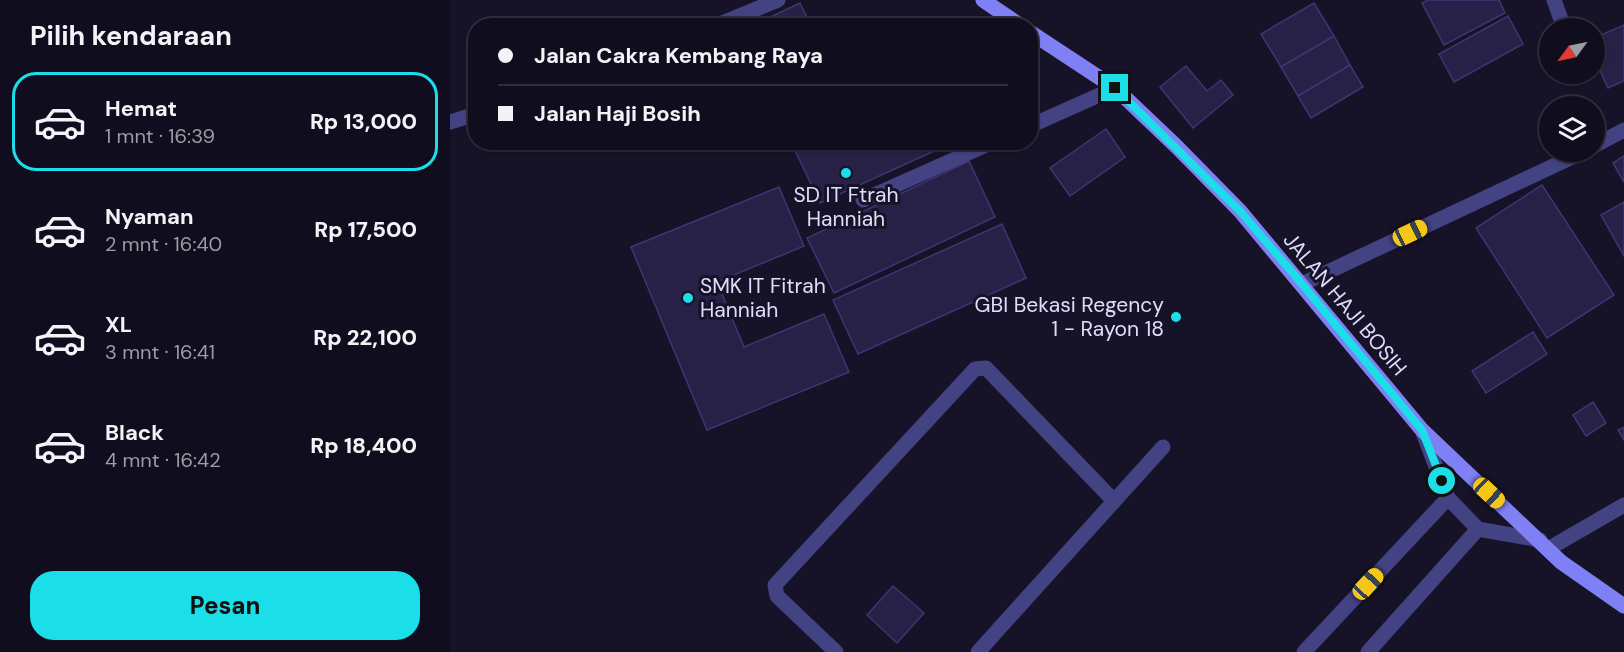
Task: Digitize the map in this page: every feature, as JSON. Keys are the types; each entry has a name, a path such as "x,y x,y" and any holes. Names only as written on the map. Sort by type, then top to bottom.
{"main road":[{"path":"983,0 1009,18"},
{"name":"JALAN HAJI BOSIH","path":"1038,37 1115,88 1240,211 1422,430 1561,562 1624,606"}],"street":[{"path":"734,18 778,0"},
{"path":"1554,0 1560,18"},
{"path":"1038,122 1115,88"},
{"path":"450,122 468,116"},
{"path":"1605,140 1624,130"},
{"path":"863,200 975,150"},
{"path":"1302,284 1562,162"},
{"path":"836,652 777,596 775,585 979,367 987,368 1113,500"},
{"path":"1422,430 1448,498 1478,529 1544,544 1624,505"},
{"path":"978,652 1163,447"},
{"path":"1304,652 1448,498"},
{"path":"1368,652 1478,529"}],"building":[{"path":"1428,0 1499,0 1505,13 1444,45 1422,3"},
{"path":"800,3 807,18 768,18"},
{"path":"1314,3 1334,36 1281,67 1261,34"},
{"path":"1508,16 1523,44 1454,82 1439,54"},
{"path":"1624,25 1624,81 1608,88 1605,81 1605,33"},
{"path":"1334,36 1350,65 1298,96 1281,67"},
{"path":"1350,65 1363,87 1311,118 1298,96"},
{"path":"1186,66 1207,91 1221,80 1233,95 1193,128 1160,87"},
{"path":"1106,129 1125,157 1070,196 1050,168"},
{"name":"SD IT Ftrah Hanniah","path":"795,150 936,150 820,203"},
{"path":"1624,156 1624,182 1613,163"},
{"path":"969,161 995,217 834,293 807,238"},
{"path":"1542,185 1614,295 1547,338 1476,228"},
{"name":"SMK IT Fitrah Hanniah","path":"779,187 804,246 717,282 744,347 824,314 849,372 707,430 631,247"},
{"path":"1624,202 1624,256 1601,215"},
{"path":"1002,224 1026,278 858,354 833,300"},
{"path":"1533,332 1547,354 1486,393 1472,371"},
{"path":"1593,402 1606,423 1586,436 1573,415"},
{"path":"1624,427 1624,440 1618,430"},
{"path":"893,586 924,613 897,643 867,615"}],"place":[{"name":"SD IT Ftrah Hanniah","path":"846,173"},
{"name":"SMK IT Fitrah Hanniah","path":"688,298"},
{"name":"GBI Bekasi Regency 1 - Rayon 18","path":"1176,317"}],"route":[{"path":"1115,88 1240,211 1302,284 1422,430 1442,481"}]}
